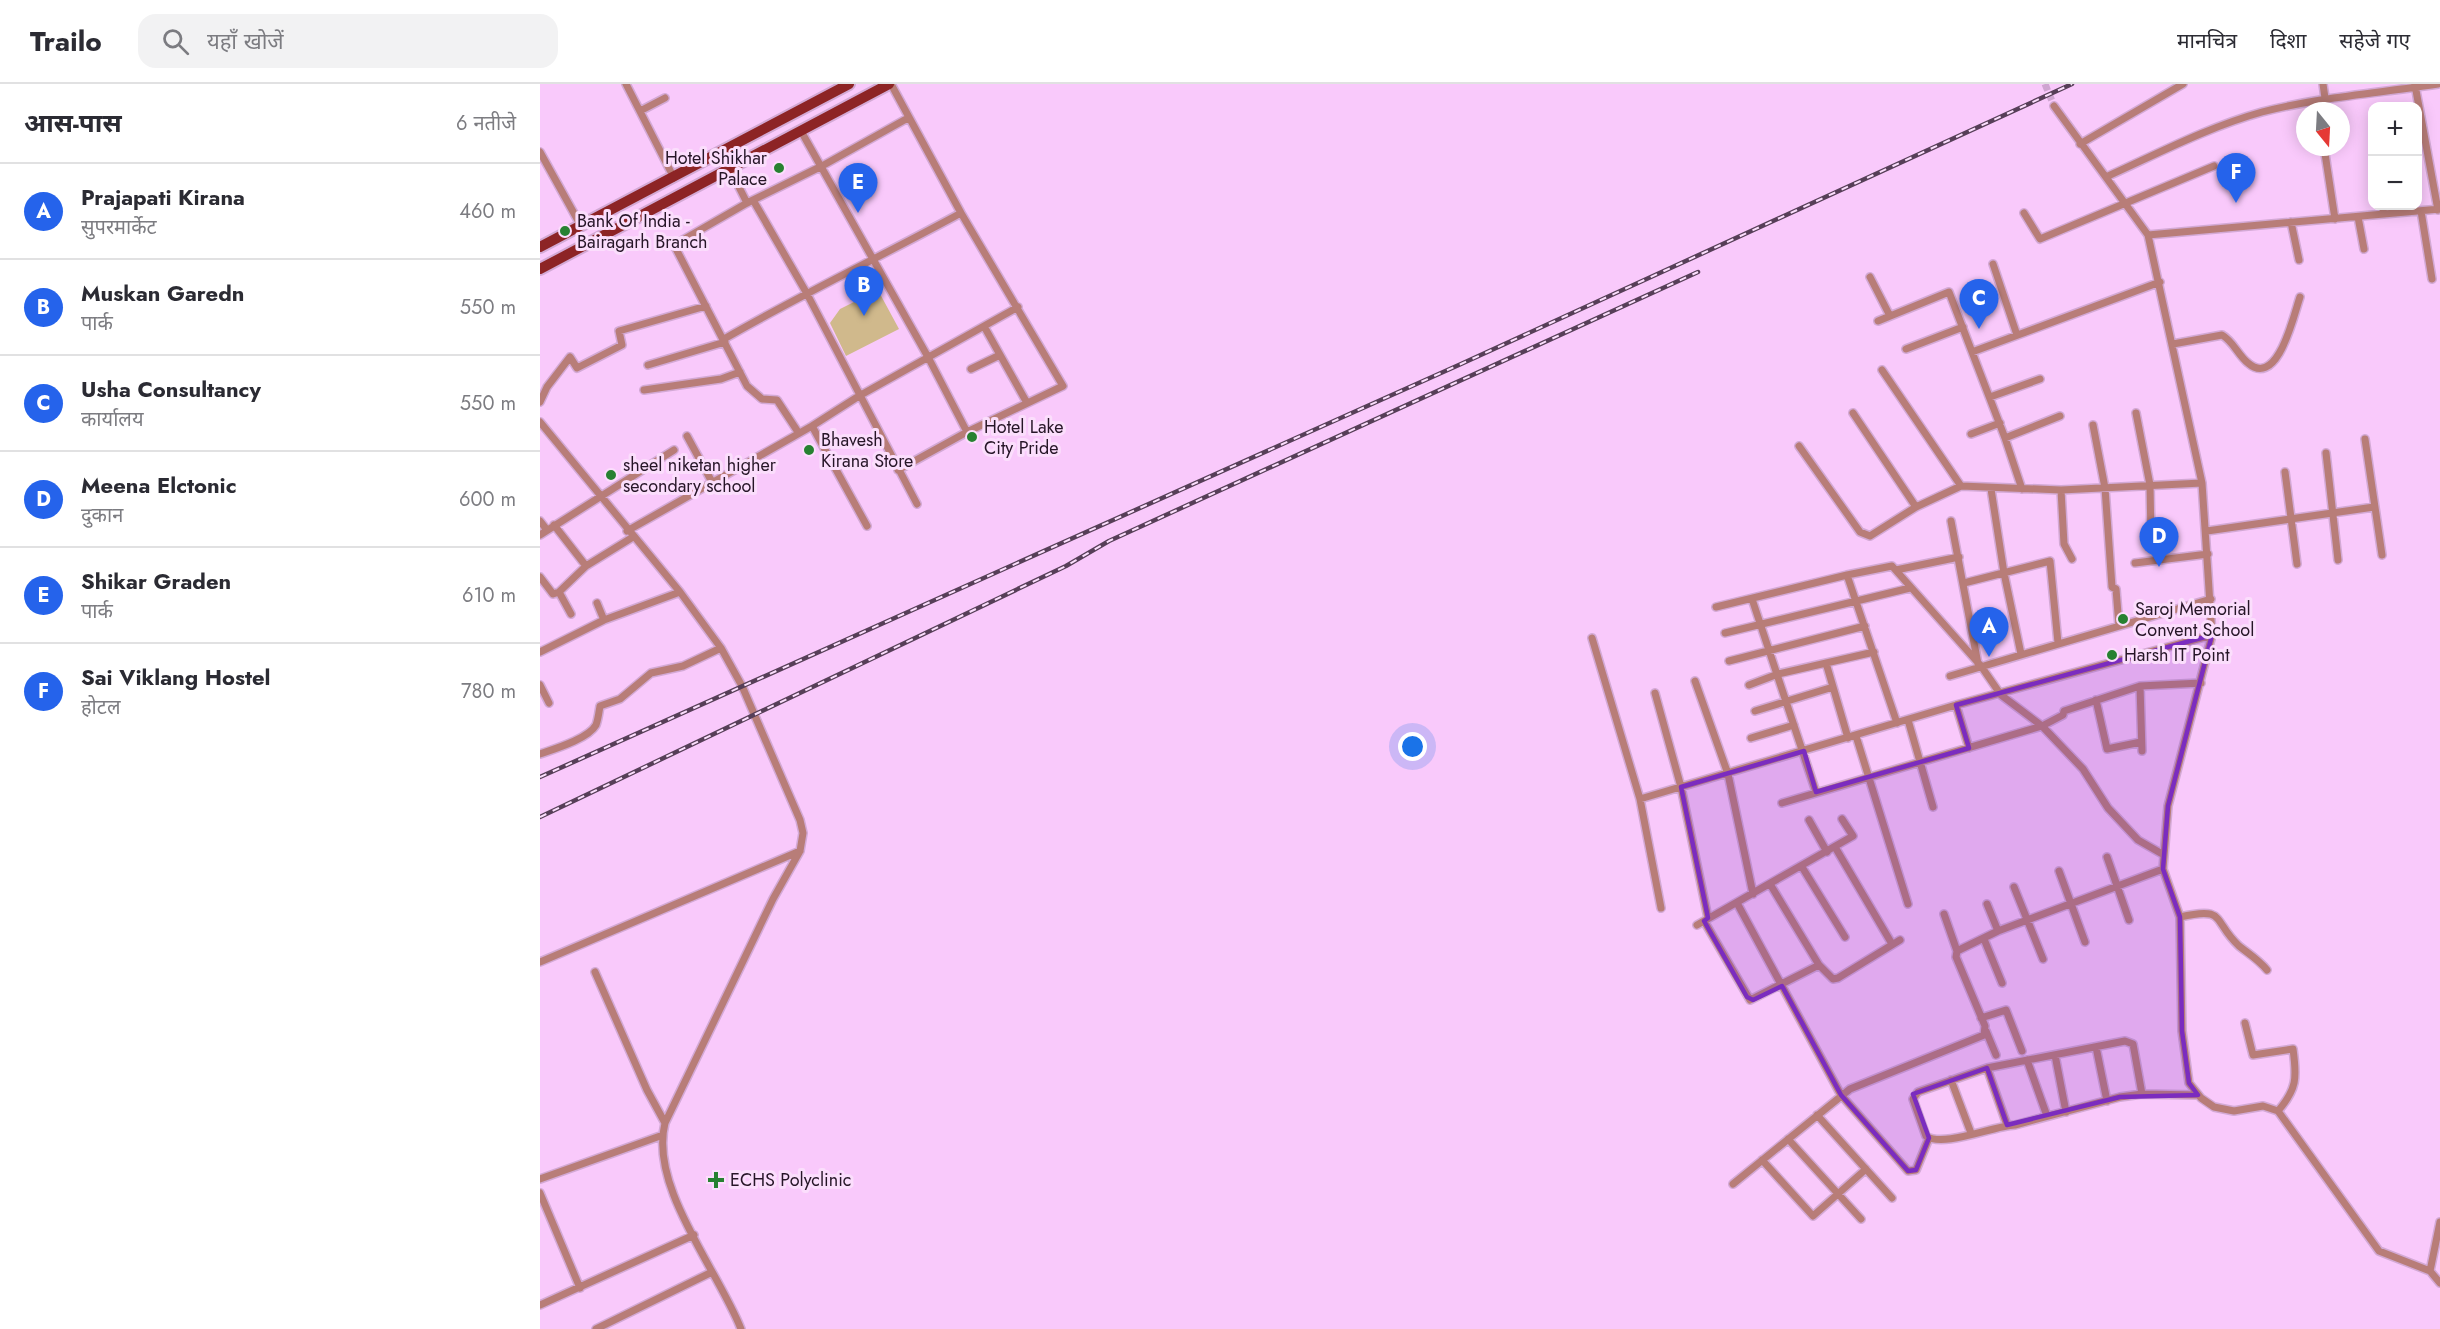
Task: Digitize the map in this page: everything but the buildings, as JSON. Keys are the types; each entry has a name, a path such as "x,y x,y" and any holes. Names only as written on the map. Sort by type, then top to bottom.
{"main road":[{"path":"540,247 849,84"},
{"path":"540,269 890,84"}],"street":[{"path":"626,84 674,178"},
{"path":"890,84 1063,386 967,432 898,470"},
{"path":"2080,144 2183,84"},
{"path":"2322,100 2323,84"},
{"path":"2106,177 2183,141 2262,112 2322,100 2438,84"},
{"path":"2148,235 2439,209 2415,86"},
{"path":"640,111 666,98"},
{"path":"2054,106 2148,235 2202,483 2207,531 2212,635 2168,806 2163,869 2180,917 2182,1031 2189,1083 2198,1095 2214,1107 2234,1111 2263,1106 2278,1111 2379,1251 2430,1271 2440,1282"},
{"path":"798,432 777,400 762,399 754,394 740,372 675,245 750,201 822,166 909,118"},
{"path":"801,131 928,357 967,432"},
{"path":"540,152 581,225"},
{"path":"2325,156 2335,219"},
{"path":"2024,213 2040,239 2214,166"},
{"path":"730,170 806,292 917,504"},
{"path":"2383,210 2384,214"},
{"path":"2421,211 2432,279"},
{"path":"648,366 725,340 806,292 874,260 962,213"},
{"path":"2358,217 2364,249"},
{"path":"2291,222 2299,260"},
{"path":"1994,264 2017,334"},
{"path":"1870,277 1890,316"},
{"path":"1972,352 2160,282"},
{"path":"1878,321 1949,292 2000,423 2022,489"},
{"path":"2173,344 2222,335 2249,364 2256,367 2266,366 2278,357 2300,297"},
{"path":"540,402 547,387 570,357 577,368 622,345 619,331 706,306"},
{"path":"627,531 812,426 859,396 985,328 1018,307"},
{"path":"1906,349 1963,327"},
{"path":"985,328 1027,403"},
{"path":"971,369 1000,355"},
{"path":"1882,370 1961,486"},
{"path":"644,390 722,379 740,372"},
{"path":"1990,397 2040,379"},
{"path":"1853,413 1916,507"},
{"path":"2136,413 2150,485 2151,537"},
{"path":"2005,438 2061,416"},
{"path":"540,422 627,531 680,592 721,648 742,686 800,820 803,833 800,851 772,899 665,1123 663,1135 667,1179 712,1272 732,1306 741,1329"},
{"path":"1971,434 2000,423"},
{"path":"2093,425 2105,488 2112,587 2116,589 2119,626"},
{"path":"812,426 867,526"},
{"path":"687,436 712,482"},
{"path":"2365,439 2382,555"},
{"path":"1799,446 1864,535 1870,536 1916,507 1961,486 2061,490 2202,483"},
{"path":"540,535 674,450"},
{"path":"2326,453 2338,560"},
{"path":"2285,472 2296,564"},
{"path":"1991,489 2004,573 2021,654"},
{"path":"2061,490 2064,544 2072,559"},
{"path":"2207,531 2374,507"},
{"path":"540,521 551,527 586,566"},
{"path":"1952,521 1979,665"},
{"path":"540,577 553,594 559,592 586,566 633,537"},
{"path":"2135,563 2208,554"},
{"path":"1896,570 1959,557"},
{"path":"1964,583 2050,561 2058,643"},
{"path":"1716,608 1847,575 1893,566 1979,665 2001,694 2042,726 2083,769 2108,808 2138,840 2164,855"},
{"path":"1847,575 1897,723"},
{"path":"1725,633 1910,588"},
{"path":"559,592 571,614"},
{"path":"540,652 604,620 680,592"},
{"path":"1752,599 1816,792"},
{"path":"1950,676 1979,665 2211,599"},
{"path":"597,603 604,620"},
{"path":"1729,660 1865,626"},
{"path":"1640,799 1956,705 2212,635"},
{"path":"1592,638 1640,799 1661,908"},
{"path":"540,754 565,745 587,733 596,726 600,706 620,699 651,672 683,666 721,648"},
{"path":"1749,685 1778,674 1874,652"},
{"path":"1826,663 1868,777 1908,904"},
{"path":"1695,681 1728,774 1753,894"},
{"path":"1782,802 2042,726 2063,715 2064,711 2140,686 2201,683"},
{"path":"540,685 549,703"},
{"path":"2140,686 2142,751"},
{"path":"1755,711 1833,687"},
{"path":"1655,693 1681,787 1706,920 1747,997 1753,1000 1820,965"},
{"path":"2096,700 2108,749 2141,742"},
{"path":"1956,705 1969,748"},
{"path":"1908,720 1933,807"},
{"path":"1751,738 1794,725"},
{"path":"1697,925 1802,867 1852,836 1842,819"},
{"path":"1809,820 1827,852"},
{"path":"1835,847 1892,944"},
{"path":"540,962 800,851"},
{"path":"2106,857 2128,920"},
{"path":"1802,867 1845,937"},
{"path":"1957,951 1998,932 2163,869"},
{"path":"2059,871 2085,942"},
{"path":"1770,884 1828,976 1838,978 1900,940"},
{"path":"2014,887 2043,959"},
{"path":"1737,903 1841,1095 1908,1171 1916,1170 1929,1138 1913,1099 1918,1092 1987,1068 2125,1041 2133,1044 2142,1094"},
{"path":"1987,904 1998,932"},
{"path":"2180,917 2200,912 2212,914 2219,919 2238,945 2267,970"},
{"path":"1944,914 1957,951 1956,957 1996,1055"},
{"path":"1984,939 2002,983"},
{"path":"595,972 647,1090 665,1123"},
{"path":"1981,1018 2006,1010 2022,1051"},
{"path":"2245,1023 2253,1055 2294,1049 2296,1069 2293,1093 2278,1111"},
{"path":"1733,1184 1841,1095 1978,1038 1986,1031"},
{"path":"2096,1047 2107,1101"},
{"path":"2055,1055 2066,1112"},
{"path":"2027,1060 2047,1116"},
{"path":"1987,1068 2007,1125"},
{"path":"1951,1080 1971,1133"},
{"path":"1929,1138 1950,1139 2142,1094 2198,1095"},
{"path":"1817,1115 1892,1198"},
{"path":"540,1179 663,1135"},
{"path":"1788,1139 1861,1219"},
{"path":"1762,1160 1810,1215 1816,1214 1866,1168"},
{"path":"540,1193 580,1288"},
{"path":"2430,1271 2440,1222"},
{"path":"540,1305 694,1235"},
{"path":"596,1329 712,1272"}],"highlighted area":[{"path":"2212,635 2168,806 2163,869 2180,917 2182,1031 2189,1083 2198,1095 2120,1097 2007,1125 1987,1068 1913,1094 1929,1138 1916,1170 1908,1171 1841,1095 1782,986 1753,1000 1747,997 1704,921 1708,918 1681,787 1804,751 1816,792 1969,748 1956,705"}],"shaded area":[{"path":"862,288 867,297 879,292 899,329 846,356 830,323 840,309 860,299 857,289"}],"tunnel":[{"path":"2045,84 2054,106"}],"railway":[{"path":"540,777 1461,364 2072,84"},
{"path":"540,817 1066,566 1109,541 1698,272"}],"place":[{"name":"Hotel Shikhar Palace","path":"779,168"},
{"name":"Sai Viklang Hostel","path":"2236,203"},
{"name":"Shikar Graden","path":"858,213"},
{"name":"Bank Of India - Bairagarh Branch","path":"565,231"},
{"name":"Muskan Garedn","path":"864,316"},
{"name":"Usha Consultancy","path":"1979,329"},
{"name":"Hotel Lake City Pride","path":"972,437"},
{"name":"Bhavesh Kirana Store","path":"809,450"},
{"name":"sheel niketan higher secondary school","path":"611,475"},
{"name":"Meena Elctonic","path":"2159,567"},
{"name":"Saroj Memorial Convent School","path":"2123,619"},
{"name":"Harsh IT Point","path":"2112,655"},
{"name":"Prajapati Kirana","path":"1989,657"},
{"name":"ECHS Polyclinic","path":"716,1180"}]}
